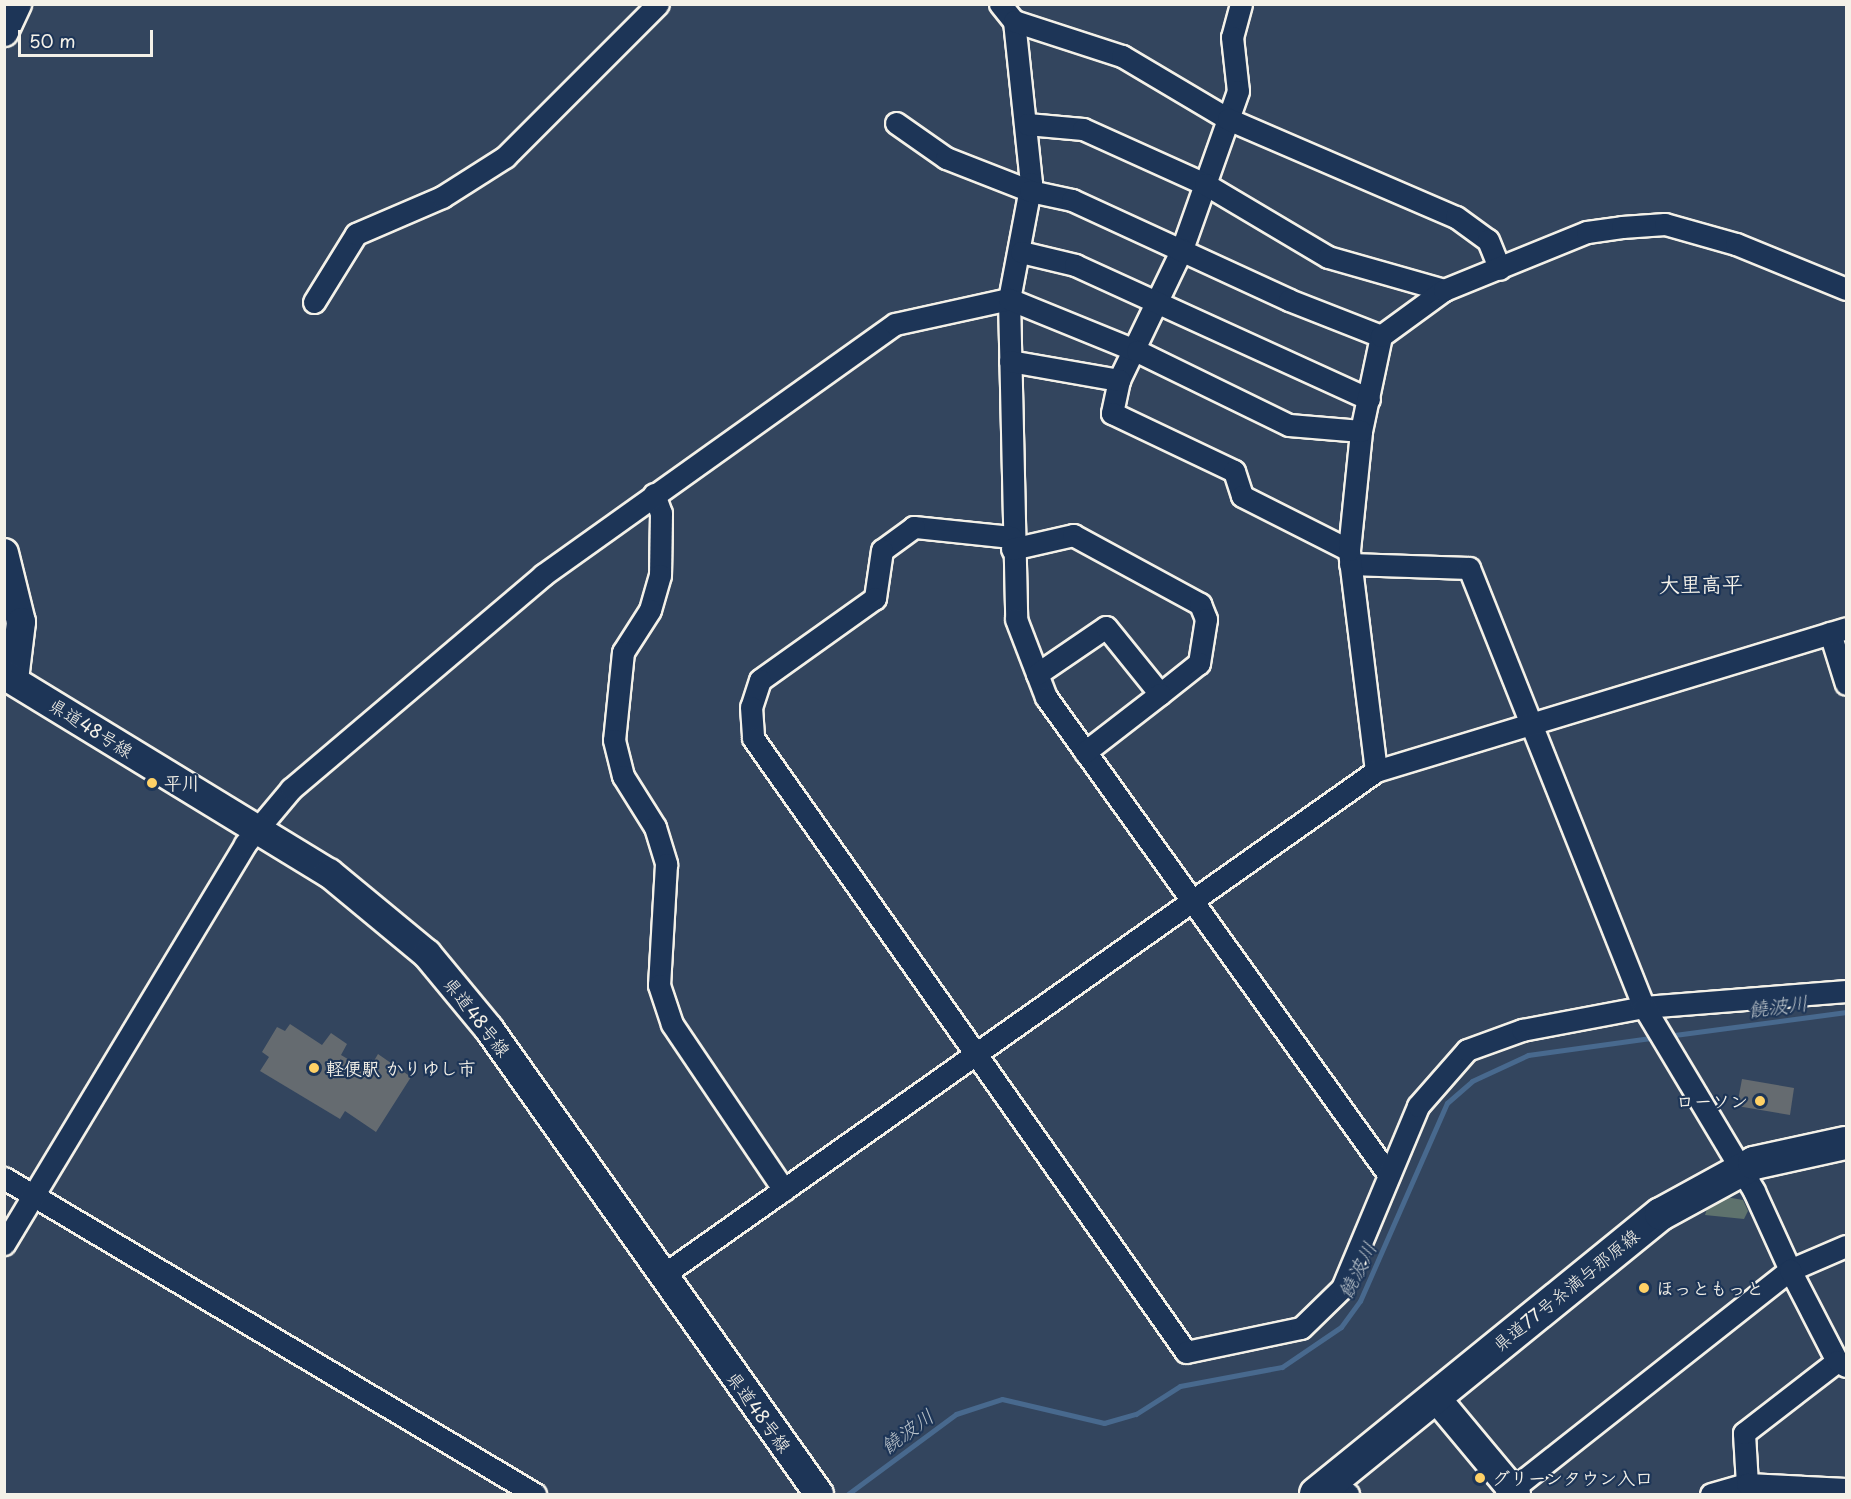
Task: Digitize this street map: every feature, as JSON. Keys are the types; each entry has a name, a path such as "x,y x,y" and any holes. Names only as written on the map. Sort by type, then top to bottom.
{"main road":[{"path":"4,32 17,4"},
{"path":"4,554 21,622 9,678"},
{"name":"県道48号線","path":"9,678 355,891 427,954 489,1029 819,1494"},
{"name":"県道77号糸満与那原線","path":"1331,1490 1436,1398 1626,1240 1738,1170 1774,1155 1846,1143"},
{"path":"1436,1398 1511,1493"}],"street":[{"path":"314,302 356,234 442,197 505,156 658,4"},
{"path":"1000,4 1014,21 1027,124 1030,190 1022,252 1009,299 1012,543 1016,619 1046,697 1389,1175"},
{"path":"1241,4 1232,37 1238,91 1182,249 1137,351 1119,380 1112,413 1234,471 1242,496 1350,557 1469,568 1644,1007 1738,1170 1754,1191 1790,1270 1842,1364 1744,1433 1747,1484"},
{"path":"1014,21 1122,56 1228,119 1456,217 1488,240 1500,269"},
{"path":"896,123 946,158 1030,190 1072,200 1381,336"},
{"path":"1027,124 1083,129 1205,184 1328,257 1444,290"},
{"path":"1376,771 1350,557 1361,430 1381,336 1444,290 1587,232 1665,224 1736,244 1846,290"},
{"path":"1022,252 1076,265 1369,399"},
{"path":"4,1244 255,828 291,789 482,623 654,494 895,324 1009,299 1137,351 1289,424 1361,430"},
{"path":"1010,361 1119,380"},
{"path":"654,494 661,513 660,574 650,610 623,652 614,740 623,776 655,827 666,864 659,985 672,1024 784,1190"},
{"path":"1085,752 1199,663 1206,619 1200,604 1073,534 1012,543 914,527 882,550 875,598 760,680 751,707 753,738 1186,1352 1301,1328 1342,1288 1418,1106 1467,1050 1522,1030 1644,1007 1846,991"},
{"path":"1037,674 1106,627 1160,694"},
{"path":"663,1275 1376,771 1533,727 1838,630 1846,684"},
{"path":"4,1178 535,1494"},
{"path":"1511,1493 1790,1270 1846,1246"},
{"path":"1711,1494 1747,1484 1846,1489"}],"green space":[{"path":"1726,1197 1743,1200 1748,1211 1744,1219 1705,1215 1708,1206"}],"building":[{"path":"290,1024 322,1045 331,1033 347,1044 341,1055 368,1071 378,1054 411,1077 376,1132 345,1111 340,1119 260,1071 269,1057 262,1052 277,1027 285,1031"},
{"path":"1742,1079 1794,1088 1790,1115 1737,1106"}],"waterway":[{"name":"饒波川","path":"1667,1036 1846,1012"},
{"name":"饒波川","path":"848,1494 956,1414 1002,1399 1104,1423 1136,1414 1180,1386 1282,1367 1341,1327 1360,1301 1447,1103 1472,1081 1528,1055 1658,1037"}],"place":[{"name":"平川","path":"152,783"},
{"name":"軽便駅 かりゆし市","path":"314,1068"},
{"name":"ローソン","path":"1760,1101"},
{"name":"ほっともっと","path":"1644,1288"},
{"name":"グリーンタウン入口","path":"1480,1478"}],"district":[{"name":"大里高平","path":"1701,583"}]}
